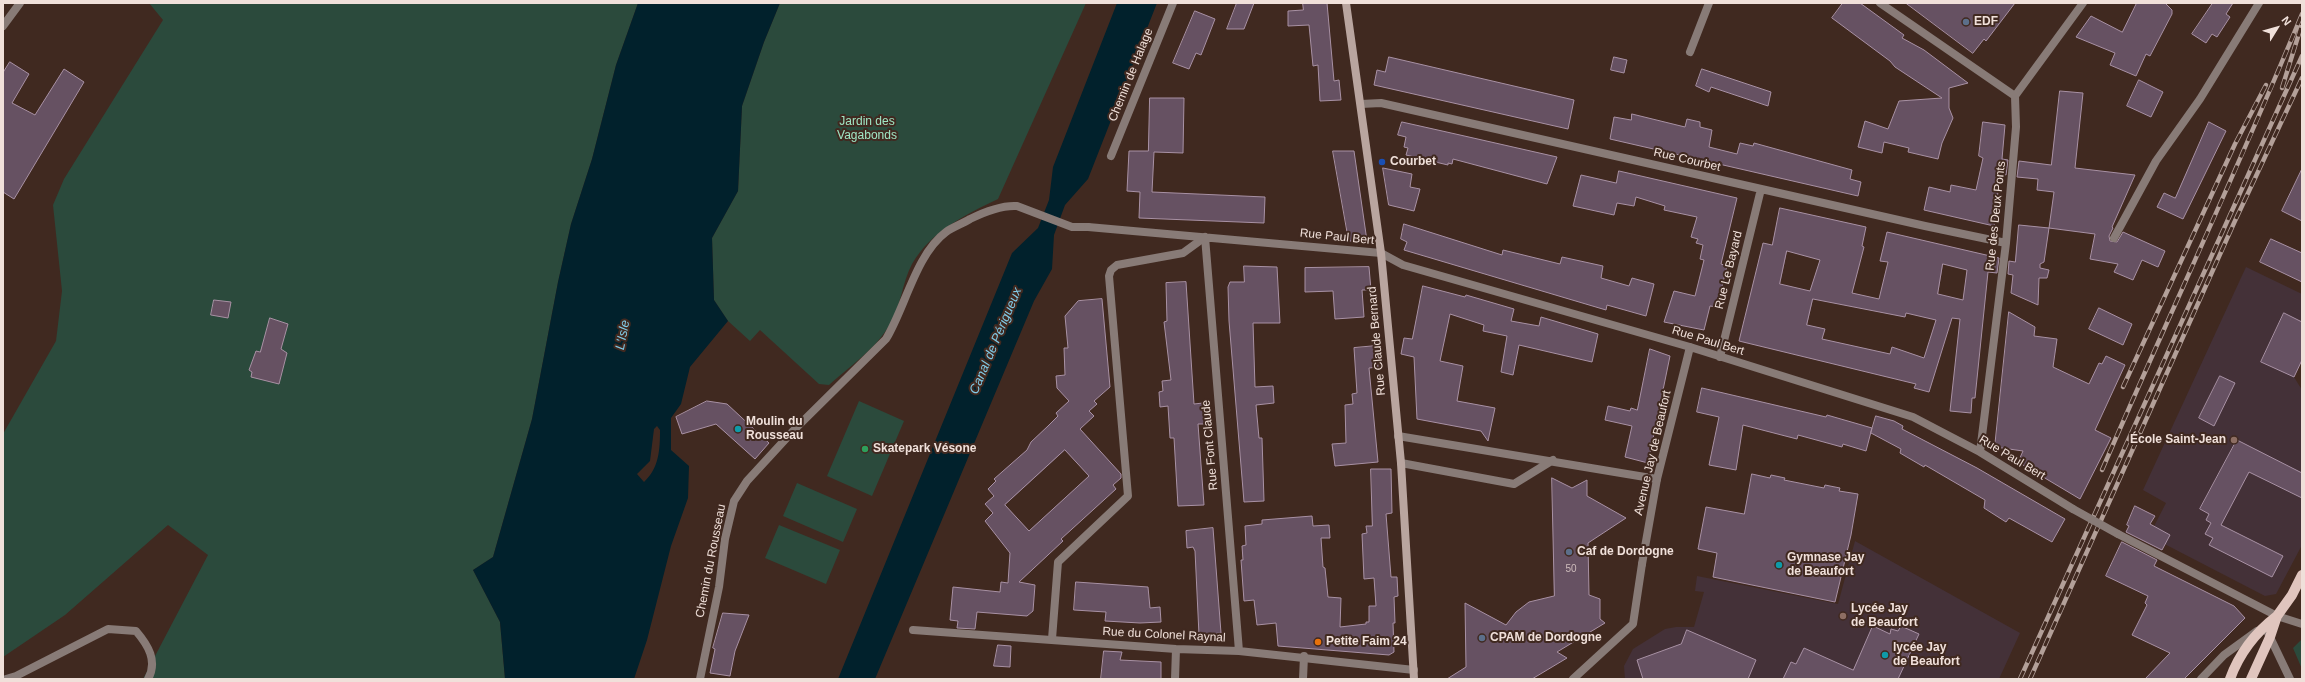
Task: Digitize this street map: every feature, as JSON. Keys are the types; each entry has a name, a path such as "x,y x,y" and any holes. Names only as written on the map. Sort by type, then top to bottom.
{"main road":[{"name":"Rue Claude Bernard","path":"1346,3 1381,253 1401,462 1414,679"},
{"path":"2251,679 2270,637 2277,616 2292,595 2302,575"},
{"path":"2230,679 2236,663 2260,628 2277,616"}],"street":[{"path":"3,26 20,3"},
{"name":"Chemin de Halage","path":"1111,156 1173,3"},
{"path":"1690,52 1709,3"},
{"path":"1880,3 2015,96 2083,3"},
{"path":"2114,238 2156,160 2200,99 2259,3"},
{"name":"Rue des Deux Ponts","path":"1980,452 2006,243 2016,127 2015,96"},
{"name":"Rue Courbet","path":"1361,104 1381,104 2006,243"},
{"name":"Rue Le Bayard","path":"1720,357 1761,189"},
{"name":"Chemin du Rousseau","path":"700,679 719,587 729,517 734,501 747,481 793,431 886,339 897,321 921,261 945,233 978,215 1008,205 1017,206 1072,227"},
{"name":"Rue Paul Bert","path":"1072,227 1088,227 1381,253 1403,265 1690,347 1913,417 1980,452 2073,509 2118,534 2277,616 2302,624"},
{"path":"1052,639 1058,562 1128,496 1110,276 1111,270 1117,265 1183,254 1205,237"},
{"name":"Rue Font Claude","path":"1205,237 1239,651"},
{"name":"Avenue Jay de Beaufort","path":"1573,679 1633,624 1657,479 1690,347"},
{"path":"1398,436 1553,460 1657,479"},
{"path":"1401,462 1514,484 1553,460"},
{"path":"6,679 16,676 108,628 136,631 150,647 153,670 148,679"},
{"path":"2201,679 2224,655 2260,628 2267,631 2290,679"},
{"name":"Rue du Colonel Raynal","path":"913,630 1052,639 1176,650 1239,651 1304,656 1395,669 1414,670"},
{"path":"1175,679 1176,650"},
{"path":"1303,679 1304,656"}],"shaded area":[{"name":"École Saint-Jean","path":"2246,267 2302,294 2302,360 2294,377 2302,390 2302,545 2276,594 2265,596 2149,536 2166,503 2143,490"},
{"name":"Lycée Jay de Beaufort","path":"1855,541 2020,633 1999,679 1625,679 1624,666 1633,649 1665,629 1676,627 1694,627 1704,592 1695,591 1697,576 1838,604"}],"green space":[{"path":"149,3 638,3 616,65 592,159 571,224 558,282 532,419 493,557 473,570 500,622 505,679 143,679 208,555 168,525 65,615 3,657 3,434 56,341 62,291 53,205 64,179 163,20"},
{"name":"Jardin des Vagabonds","path":"780,3 1086,3 998,199 961,218 929,242 912,264 897,310 884,333 862,357 829,385 819,384 760,330 750,341 728,321 714,300 712,238 738,191 742,106 764,42"},
{"name":"Skatepark Vésone","path":"859,401 904,421 872,496 827,476"},
{"path":"797,483 857,509 843,542 783,516"},
{"path":"779,525 840,550 826,584 765,558"},
{"path":"2302,639 2302,669 2293,648"}],"water":[{"name":"L'Isle","path":"638,3 780,3 764,42 742,106 738,191 712,238 714,300 728,321 690,367 681,404 671,418 671,450 689,466 688,498 671,546 647,640 634,679 505,679 500,622 473,570 493,557 532,419 558,282 571,224 592,159 616,65","holes":["657,426 660,430 660,445 656,465 649,477 644,482 637,474 650,461 654,429"]},
{"name":"Canal de Périgueux","path":"1117,3 1157,3 1088,179 1065,205 1054,235 1052,269 1034,301 875,679 838,679 1012,253 1038,228 1049,200 1053,167"}],"building":[{"path":"1237,3 1254,3 1244,29 1227,29"},
{"path":"1303,3 1327,3 1334,81 1339,80 1341,100 1320,101 1318,65 1313,66 1309,25 1288,26 1288,11 1303,10"},
{"path":"1843,3 1860,3 1904,35 1902,38 1924,50 1968,83 1949,88 1949,108 1953,118 1942,143 1938,159 1908,152 1909,148 1884,142 1882,153 1858,147 1865,121 1888,129 1899,101 1942,98 1895,67 1890,61 1832,18"},
{"name":"EDF","path":"1906,3 2015,3 1986,41 1984,39 1973,53"},
{"path":"2137,3 2165,3 2172,10 2172,14 2150,56 2146,54 2136,76 2110,65 2115,53 2076,37 2091,16 2122,32"},
{"path":"2213,3 2233,3 2226,14 2230,17 2217,37 2212,34 2206,43 2192,34"},
{"path":"1195,11 1215,19 1201,55 1196,53 1189,69 1173,63"},
{"path":"1389,57 1574,100 1568,129 1374,85 1377,70 1385,72"},
{"path":"1614,57 1627,60 1624,73 1611,70"},
{"path":"10,62 29,74 12,103 35,115 64,69 84,82 14,199 3,192 3,73"},
{"path":"1702,69 1771,92 1768,106 1711,87 1709,92 1696,86"},
{"path":"2139,80 2163,92 2151,117 2127,106"},
{"path":"2060,91 2083,93 2075,168 2135,175 2112,227 2113,228 2109,236 2110,241 2117,242 2123,232 2165,251 2158,267 2142,260 2133,280 2114,272 2118,264 2090,259 2095,234 2049,228 2054,192 2037,190 2038,179 2017,177 2019,161 2051,165"},
{"path":"1150,98 1184,98 1183,153 1154,152 1152,192 1265,197 1264,223 1139,218 1140,192 1127,191 1129,151 1148,151"},
{"path":"1632,114 1685,127 1687,119 1700,122 1700,127 1712,130 1709,147 1737,154 1740,143 1753,146 1754,143 1852,170 1850,179 1861,182 1858,196 1610,139 1614,117 1631,120"},
{"path":"1402,122 1557,157 1547,184 1453,159 1452,164 1448,163 1448,165 1406,155 1408,148 1404,147 1406,137 1398,135"},
{"path":"1983,122 2005,125 2002,159 2008,160 2006,175 2000,174 1994,226 1924,210 1929,187 1950,192 1951,185 1976,190 1983,158 1979,156"},
{"path":"2209,122 2226,131 2183,219 2157,207 2164,193 2175,198"},
{"path":"1333,151 1354,151 1367,241 1349,241"},
{"path":"1383,168 1412,174 1410,187 1420,189 1414,211 1389,205"},
{"path":"2302,169 2302,221 2282,211"},
{"path":"1619,171 1737,198 1721,264 1727,266 1717,307 1710,306 1704,330 1664,322 1674,291 1695,296 1704,260 1700,259 1703,245 1696,243 1698,239 1691,237 1697,217 1664,210 1665,206 1636,197 1634,206 1617,203 1614,215 1573,206 1581,175 1616,183"},
{"path":"1780,208 1866,227 1862,246 1864,247 1852,293 1879,299 1888,262 1880,261 1887,232 1999,258 1997,273 1988,272 1975,398 1972,398 1971,413 1950,411 1960,319 1952,318 1929,392 1914,388 1916,384 1739,341 1763,243 1772,245","holes":["1787,251 1820,260 1810,291 1780,284","1943,264 1967,270 1963,300 1938,294","1813,299 1905,317 1906,313 1936,320 1924,358 1892,347 1890,354 1822,339 1825,329 1807,325"]},
{"path":"1404,224 1502,255 1503,250 1560,264 1562,257 1603,266 1601,278 1629,286 1632,278 1654,284 1646,316 1607,305 1606,310 1404,250 1407,242 1401,239"},
{"path":"2019,225 2049,228 2044,262 2040,264 2040,268 2049,270 2047,278 2039,278 2038,305 2011,293 2013,275 2008,274 2009,261 2015,262"},
{"path":"2271,239 2302,253 2302,282 2260,262"},
{"path":"1244,266 1277,267 1280,323 1253,323 1255,387 1273,386 1274,403 1256,405 1259,438 1262,438 1264,501 1244,502 1229,321 1228,287 1230,282 1244,282"},
{"path":"1369,267 1371,290 1362,290 1364,317 1335,319 1333,291 1305,292 1305,268"},
{"path":"1186,282 1194,404 1203,403 1205,424 1198,424 1204,505 1178,506 1174,438 1170,438 1168,406 1160,407 1159,392 1163,391 1162,381 1171,380 1164,322 1167,321 1166,283"},
{"path":"1423,286 1465,297 1466,295 1514,309 1511,321 1539,326 1541,317 1598,334 1592,362 1519,345 1513,375 1501,372 1507,336 1483,331 1484,325 1450,314 1440,361 1463,366 1457,401 1495,408 1488,441 1481,431 1417,419 1414,357 1401,354 1404,338 1412,339"},
{"path":"1102,299 1110,387 1094,401 1097,404 1089,411 1094,416 1080,429 1121,474 1121,478 1113,485 1116,489 1061,539 1063,541 1019,582 1035,585 1033,611 1027,616 977,612 975,629 957,628 958,621 950,620 953,587 1000,592 1001,582 1008,583 1010,553 985,521 993,513 985,504 994,496 988,489 996,481 994,479 1027,450 1031,442 1058,416 1056,413 1069,401 1057,388 1056,376 1065,375 1064,348 1068,348 1065,316 1078,301","holes":["1065,450 1089,476 1029,531 1005,505"]},
{"path":"214,300 231,302 228,318 211,315"},
{"path":"2099,308 2132,324 2123,345 2089,329"},
{"path":"2009,312 2035,327 2034,336 2057,339 2053,367 2089,384 2099,363 2102,364 2106,356 2125,365 2095,430 2111,438 2080,499 2018,462 2023,451 1995,447"},
{"path":"2284,313 2302,322 2302,360 2294,377 2261,362"},
{"path":"270,318 288,324 281,349 287,353 279,384 251,377 252,372 249,370 256,351 260,352"},
{"path":"1376,346 1378,367 1369,368 1378,462 1335,466 1332,444 1346,443 1345,405 1353,404 1352,394 1357,393 1354,348"},
{"path":"1650,349 1670,356 1648,463 1625,457 1632,426 1605,420 1608,406 1630,411 1631,408 1637,410"},
{"path":"2220,376 2235,383 2214,426 2199,418"},
{"path":"1702,388 1826,417 1827,415 1872,428 1866,451 1843,444 1842,447 1798,435 1797,439 1743,425 1736,470 1709,465 1719,417 1697,412"},
{"name":"Moulin du Rousseau","path":"707,401 727,404 769,443 755,459 716,424 682,434 676,417"},
{"path":"1876,416 1894,421 1903,426 1902,429 1977,468 2065,519 2052,542 2009,518 2006,522 1984,508 1985,500 1925,465 1924,467 1900,453 1901,449 1871,433"},
{"path":"2237,440 2302,473 2302,498 2249,472 2221,525 2283,556 2272,577 2209,545 2213,538 2205,534 2211,523 2206,520 2209,514 2200,509"},
{"path":"1371,469 1391,469 1392,513 1386,514 1391,577 1397,577 1398,596 1394,597 1394,652 1389,655 1278,646 1276,623 1257,625 1254,600 1244,601 1241,560 1243,560 1242,546 1246,545 1245,526 1262,524 1262,520 1312,516 1313,526 1329,525 1330,538 1321,538 1323,567 1325,568 1328,597 1341,598 1340,627 1366,624 1366,622 1369,622 1369,606 1376,606 1374,578 1364,579 1362,534 1367,533 1366,526 1372,526"},
{"name":"Gymnase Jay de Beaufort","path":"1752,474 1770,478 1771,475 1785,478 1784,480 1824,488 1825,485 1840,488 1839,491 1858,494 1851,535 1835,602 1713,577 1717,553 1698,549 1706,507 1744,514"},
{"path":"1552,478 1572,488 1587,480 1587,496 1626,518 1588,543 1589,595 1600,599 1600,619 1605,623 1557,652 1567,658 1532,679 1447,679 1466,667 1465,603 1506,625 1516,612 1529,602 1554,596"},
{"path":"2135,506 2155,516 2150,524 2170,535 2162,550 2126,532 2129,526 2127,525"},
{"path":"1213,528 1221,633 1199,635 1195,551 1193,547 1187,548 1186,531"},
{"path":"2122,542 2157,560 2154,566 2234,606 2245,618 2184,679 2145,679 2170,653 2132,635 2147,605 2145,603 2148,596 2106,576"},
{"path":"1076,582 1148,587 1150,608 1160,607 1161,622 1140,623 1105,621 1106,612 1074,610"},
{"path":"723,613 749,615 735,651 730,676 710,673 715,649 713,648"},
{"name":"lycée Jay de Beaufort","path":"1873,626 1890,634 1891,629 1898,631 1901,626 1919,634 1898,679 1783,679 1791,662 1796,664 1804,648 1853,670"},
{"path":"1687,630 1756,660 1748,679 1643,679 1637,660 1681,644"},
{"path":"998,645 1011,646 1010,667 994,666"},
{"path":"1104,651 1122,652 1120,660 1161,662 1161,679 1101,679"}],"railway":[{"path":"2102,470 2302,14"},
{"path":"2282,88 2301,27"},
{"path":"2020,679 2302,56"},
{"path":"2030,679 2234,223 2302,78"},
{"path":"2123,387 2235,144 2266,85"}],"place":[{"name":"EDF","path":"1966,22"},
{"name":"Courbet","path":"1382,162"},
{"name":"Moulin du Rousseau","path":"738,429"},
{"name":"École Saint-Jean","path":"2234,440"},
{"name":"Skatepark Vésone","path":"865,449"},
{"name":"Caf de Dordogne","path":"1569,552"},
{"name":"Gymnase Jay de Beaufort","path":"1779,565"},
{"name":"Lycée Jay de Beaufort","path":"1843,616"},
{"name":"CPAM de Dordogne","path":"1482,638"},
{"name":"Petite Faim 24","path":"1318,642"},
{"name":"lycée Jay de Beaufort","path":"1885,655"}]}
